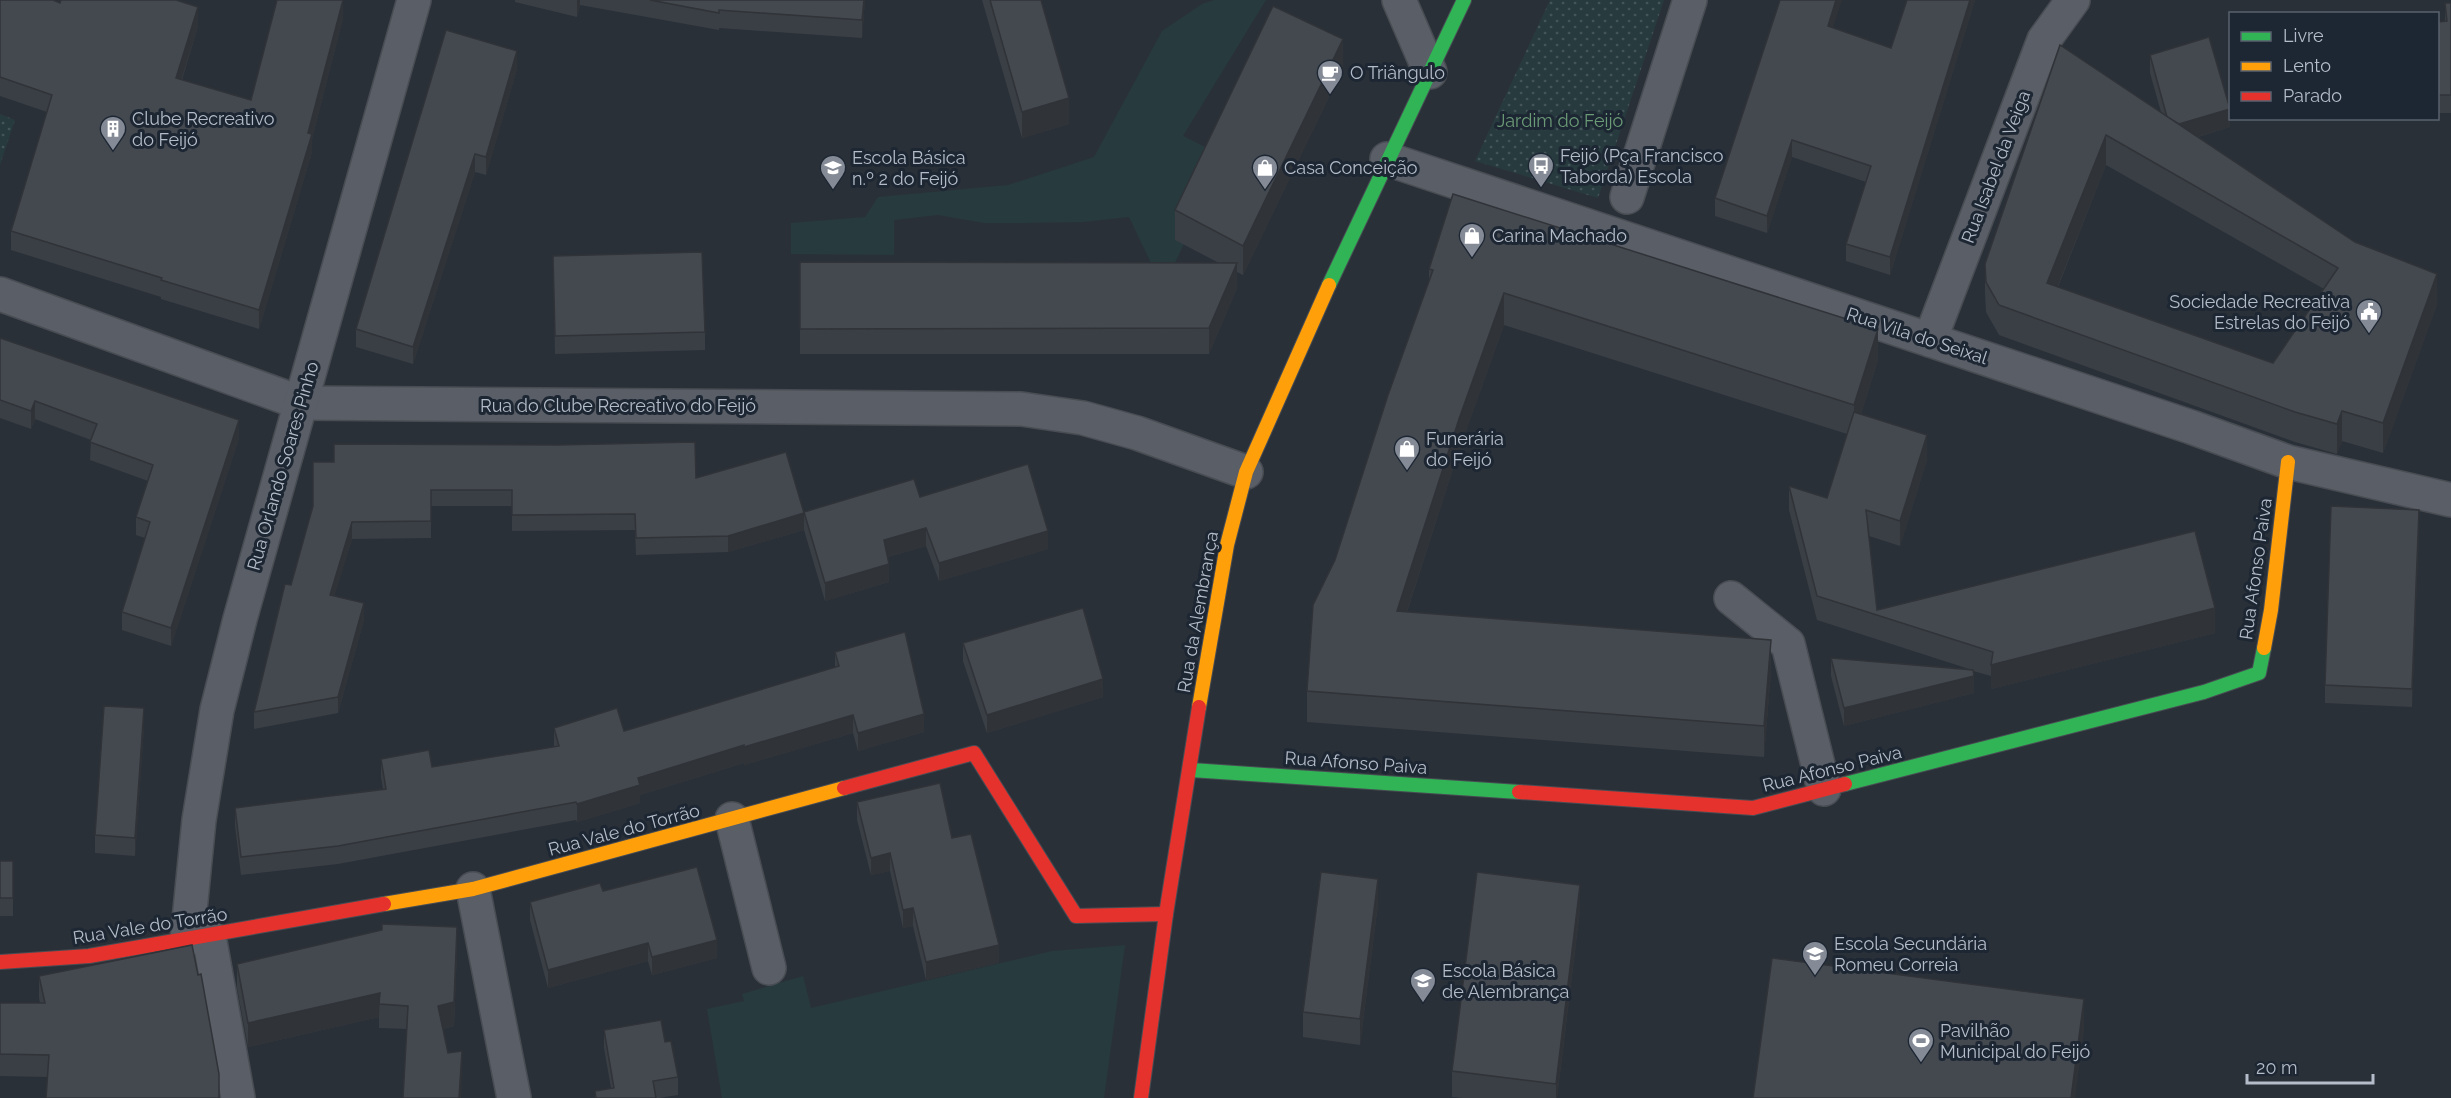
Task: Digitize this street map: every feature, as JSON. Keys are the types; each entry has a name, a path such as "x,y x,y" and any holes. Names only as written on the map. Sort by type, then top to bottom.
{"street":[{"name":"Rua Orlando Soares Pinho","path":"238,1098 198,938 199,820 217,710 414,0"},
{"path":"1399,0 1430,72"},
{"name":"Rua da Alembrança","path":"1141,1098 1166,914 1227,545 1246,472 1299,348 1464,0"},
{"path":"1627,197 1690,0"},
{"name":"Rua Isabel da Veiga","path":"1930,340 2044,40 2073,0"},
{"name":"Rua Vila do Seixal","path":"1387,159 2288,462 2451,500"},
{"name":"Rua do Clube Recreativo do Feijó","path":"0,294 301,403 1021,410 1083,418 1137,433 1246,472"},
{"name":"Rua Afonso Paiva","path":"1191,770 1753,807 2204,692 2259,673 2271,610 2288,462"},
{"path":"1731,598 1788,644 1824,789"},
{"name":"Rua Vale do Torrão","path":"0,962 89,956 472,890 974,753 1076,916 1166,914"},
{"path":"732,819 769,968"},
{"path":"472,890 514,1098"}],"green space":[{"path":"1214,0 1266,0 1183,136 1217,153 1184,244 1163,288 1129,217 1083,222 984,223 938,215 894,220 894,255 791,254 791,223 865,217 878,197 1008,185 1094,157 1162,31 1202,4"},
{"name":"Jardim do Feijó","path":"1550,0 1664,0 1598,198 1475,161"},
{"path":"0,114 15,120 0,165"},
{"path":"1125,945 1104,1098 722,1098 707,1009 744,1001 742,994 803,976 811,1008 1052,951"}],"building":[{"path":"0,0 53,0 60,3 61,0 176,0 198,7 176,78 251,100 277,0 343,0 308,133 312,134 259,310 11,231 52,95 0,77"},
{"path":"650,0 864,0 862,20 719,10 719,13"},
{"path":"990,0 1041,0 1069,98 1022,112"},
{"path":"1780,0 1836,0 1828,26 1891,48 1907,0 1970,0 1890,257 1846,244 1871,166 1792,140 1767,216 1715,198"},
{"path":"2445,3 2451,3 2451,95 2439,95 2439,22 2447,21"},
{"path":"1273,6 1343,39 1243,246 1175,210"},
{"path":"446,30 517,51 486,157 475,154 413,347 356,329"},
{"path":"2209,37 2229,109 2179,124 2167,117 2150,55"},
{"path":"2060,45 2355,242 2437,274 2383,423 2342,411 2337,424 2295,412 1999,305 1986,282 1985,264","holes":["2106,135 2338,268 2273,363 2047,283"]},
{"path":"1453,194 1878,329 1854,405 1504,293 1459,419 1397,611 1771,640 1764,726 1307,691 1313,605 1335,560 1388,395 1433,270 1429,269"},
{"path":"702,252 705,332 555,336 553,256"},
{"path":"800,262 1237,263 1209,328 800,329"},
{"path":"0,338 239,420 171,628 122,612 150,522 136,517 153,465 90,442 97,424 35,401 31,411 0,400"},
{"path":"1854,412 1927,435 1900,521 1866,510 1877,610 2195,531 2215,608 1991,665 1993,652 1817,596 1789,486 1827,498"},
{"path":"695,442 696,478 786,452 804,513 728,536 636,538 635,514 512,515 512,490 431,490 431,521 352,522 330,595 364,603 338,697 254,712 285,584 291,585 313,506 313,462 334,462 334,444 557,445"},
{"path":"1028,464 1048,531 939,563 926,528 884,540 889,564 825,583 804,512 914,479 920,497"},
{"path":"2331,506 2419,510 2412,689 2325,685"},
{"path":"1083,608 1103,679 987,715 963,643"},
{"path":"905,632 924,714 858,733 853,715 744,747 744,745 638,778 640,785 577,804 576,802 338,846 241,857 235,808 386,789 381,759 429,750 432,767 559,746 554,728 617,708 624,731 839,666 835,652"},
{"path":"1831,658 1973,670 1974,676 1844,708"},
{"path":"104,706 144,708 135,838 95,835"},
{"path":"940,783 952,838 971,834 999,945 926,962 913,908 903,910 890,853 871,858 857,802"},
{"path":"0,861 13,861 13,898 0,898"},
{"path":"697,867 717,940 652,957 648,943 548,970 530,902 600,883 603,891"},
{"path":"1321,872 1378,879 1360,1019 1303,1012"},
{"path":"1477,872 1580,885 1556,1084 1452,1071"},
{"path":"382,924 457,927 454,1002 438,1006 448,1053 462,1051 459,1098 403,1098 408,1006 379,1004 380,993 248,1023 237,964 382,930"},
{"path":"192,945 198,975 201,974 219,1074 219,1098 46,1098 49,1055 0,1054 0,1003 45,1003 39,976"},
{"name":"Pavilhão Municipal do Feijó","path":"1772,958 2084,999 2071,1098 1753,1098"},
{"path":"661,1020 665,1042 671,1041 678,1077 653,1081 656,1098 596,1098 595,1091 614,1088 604,1030"}],"traffic: fast":[{"path":"1329,285 1464,0"},
{"path":"1845,784 2204,692 2259,673 2264,648"},
{"path":"1191,770 1519,792"}],"traffic: slow":[{"path":"1199,707 1227,545 1246,472 1329,285"},
{"path":"2264,648 2271,610 2288,462"},
{"path":"384,904 473,889 844,788"}],"traffic: jam":[{"path":"1141,1098 1166,914 1199,707"},
{"path":"844,788 974,753 1076,916 1166,914"},
{"path":"1519,792 1753,808 1845,784"},
{"path":"0,962 89,956 384,904"}],"place":[{"name":"O Triângulo","path":"1330,96"},
{"name":"Clube Recreativo do Feijó","path":"113,152"},
{"name":"Feijó (Pça Francisco Taborda) Escola","path":"1541,189"},
{"name":"Escola Básica n.º 2 do Feijó","path":"833,191"},
{"name":"Casa Conceição","path":"1265,191"},
{"name":"Carina Machado","path":"1472,259"},
{"name":"Sociedade Recreativa Estrelas do Feijó","path":"2369,335"},
{"name":"Funerária do Feijó","path":"1407,472"},
{"name":"Escola Secundária Romeu Correia","path":"1815,977"},
{"name":"Escola Básica de Alembrança","path":"1423,1004"},
{"name":"Pavilhão Municipal do Feijó","path":"1921,1064"}]}
